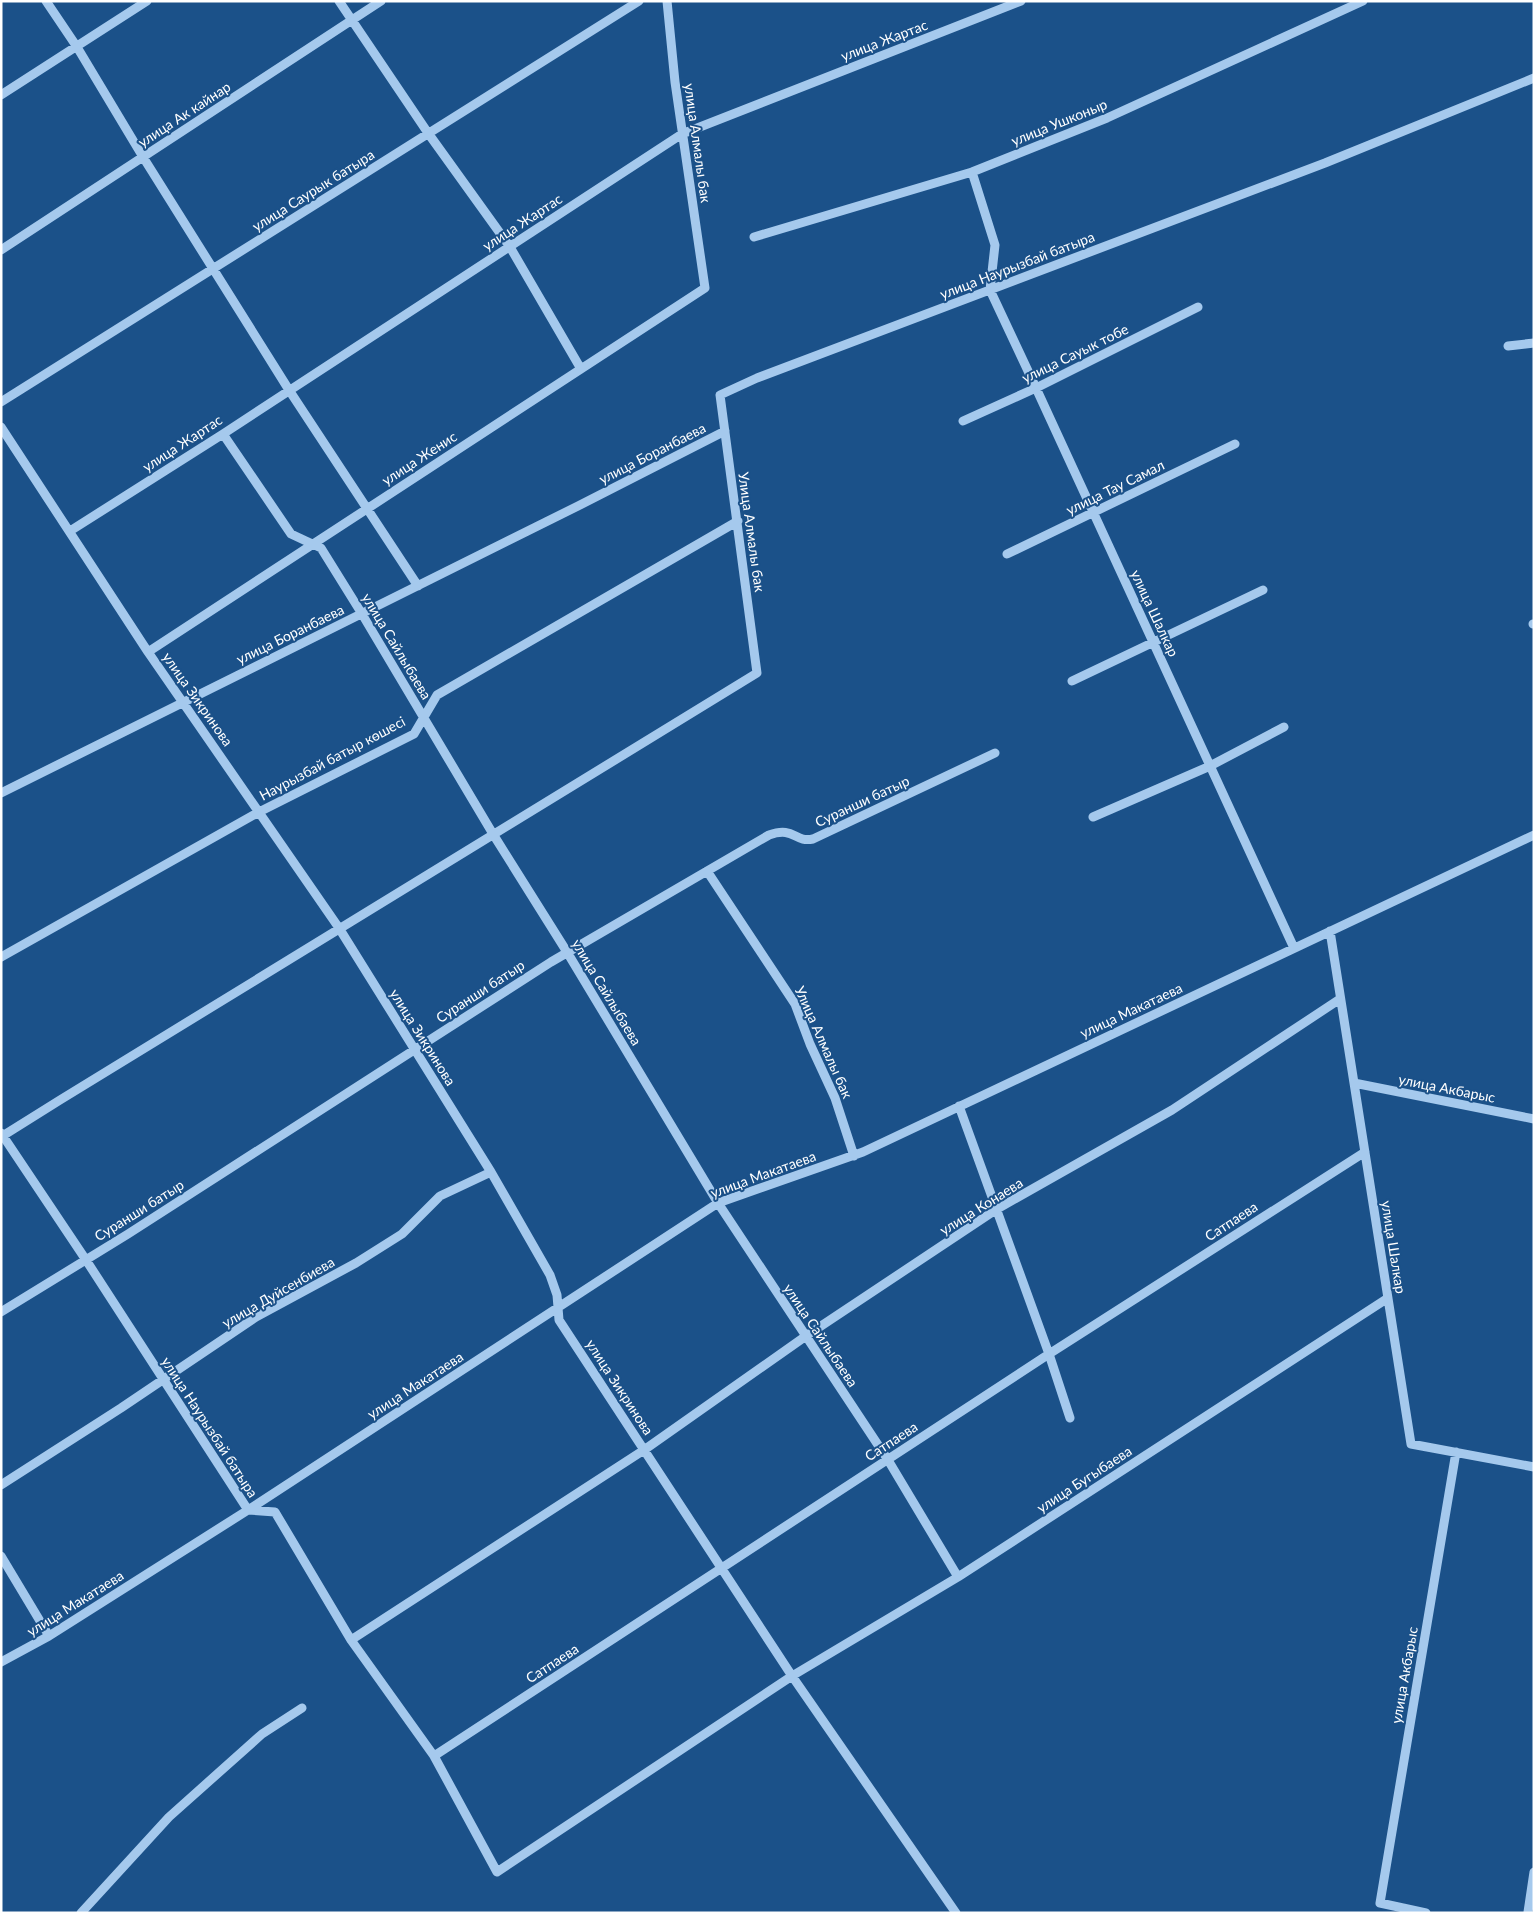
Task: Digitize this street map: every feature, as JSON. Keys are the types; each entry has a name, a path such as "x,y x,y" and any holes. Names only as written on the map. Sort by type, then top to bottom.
{"street":[{"path":"46,1 77,46 143,157 289,390 418,586"},
{"path":"1,95 147,1"},
{"path":"340,1 428,133 510,247 581,369"},
{"name":"улица Ак кайнар","path":"1,250 381,1"},
{"name":"улица Саурык батыра","path":"1,402 639,1"},
{"name":"улица Алмалы бак","path":"667,1 675,82 705,288"},
{"name":"улица Жартас","path":"70,532 682,134 1021,1"},
{"name":"улица Ушконыр","path":"754,237 972,172 1107,118 1363,1"},
{"name":"улица Наурызбай батыра","path":"720,395 757,378 1325,163 1534,78"},
{"path":"972,172 995,245 990,290"},
{"name":"улица Женис","path":"148,652 705,288"},
{"name":"улица Шалкар","path":"990,290 1294,948"},
{"name":"улица Сауык тобе","path":"963,421 1036,388 1198,307"},
{"path":"1508,346 1534,343"},
{"name":"Улица Алмалы бак","path":"493,834 757,673 720,395"},
{"name":"улица Зикринова","path":"1,427 148,652 339,928 491,1172 550,1275 557,1295 560,1320 792,1676 956,1913"},
{"name":"улица Боранбаева","path":"1,792 362,614 725,431"},
{"name":"улица Сайлыбаева","path":"223,434 291,534 321,548 493,834 568,952 718,1203 888,1460 958,1577"},
{"name":"улица Тау Самал","path":"1007,554 1094,514 1235,444"},
{"name":"Наурызбай батыр көшесі","path":"1,957 259,812 414,734 437,694 738,521"},
{"path":"1072,682 1263,590"},
{"path":"1093,817 1210,766 1284,727"},
{"name":"Суранши батыр","path":"1,1312 86,1260 568,952 769,835 787,831 800,839 813,839 996,753"},
{"path":"2,1136 493,834"},
{"name":"улица Макатаева","path":"1,1662 49,1636 248,1510 718,1203 854,1156 1534,834"},
{"name":"Улица Алмалы бак","path":"707,871 795,1004 810,1044 835,1098 854,1156"},
{"name":"улица Шалкар","path":"1330,931 1411,1444 1534,1467"},
{"name":"улица Конаева","path":"351,1640 644,1450 806,1336 997,1210 1172,1110 1340,998"},
{"name":"улица Акбарыс","path":"1354,1084 1534,1119"},
{"path":"960,1106 1070,1418"},
{"name":"улица Наурызбай батыра","path":"2,1136 86,1260 248,1510 275,1512 351,1640 434,1756 497,1872"},
{"name":"Сатпаева","path":"434,1756 1049,1354 1365,1152"},
{"name":"улица Дуйсенбиева","path":"1,1485 256,1317 356,1263 402,1234 440,1196 491,1172"},
{"name":"улица Бугыбаева","path":"497,1872 792,1676 958,1577 1388,1298"},
{"name":"улица Акбарыс","path":"1426,1913 1380,1903 1456,1452"},
{"path":"1,1556 49,1636"},
{"path":"81,1913 169,1817 262,1734 302,1708"},
{"path":"1528,1912 1534,1872"}]}
